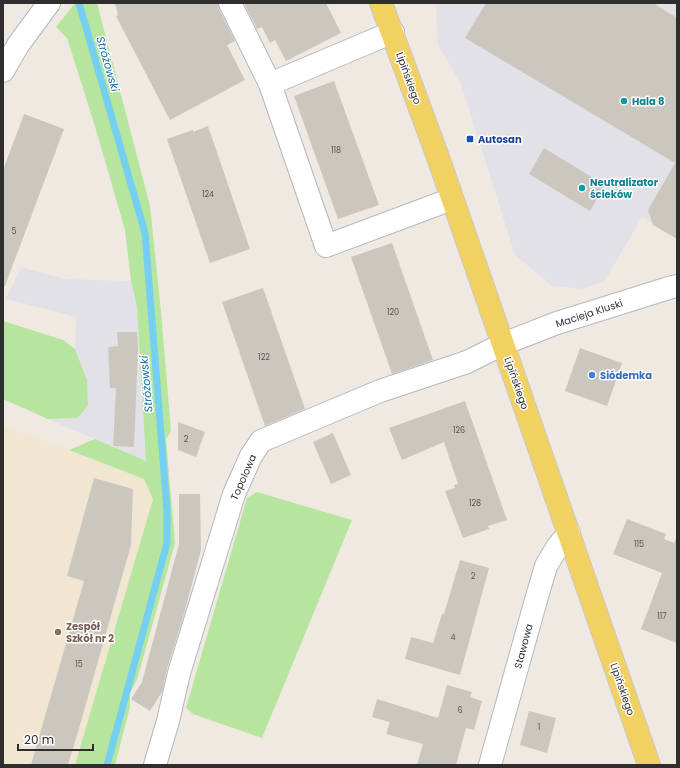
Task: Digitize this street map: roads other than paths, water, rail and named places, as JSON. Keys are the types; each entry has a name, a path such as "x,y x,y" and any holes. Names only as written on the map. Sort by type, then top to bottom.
{"main road":[{"name":"Lipińskiego","path":"381,3 393,32 503,344 647,763"}],"street":[{"path":"3,70 18,45 49,3"},
{"path":"230,3 270,84 326,246 452,199"},
{"path":"270,84 393,32"},
{"name":"Macieja Kluski","path":"503,344 575,317 672,286 677,286"},
{"name":"Topolowa","path":"155,765 168,721 179,673 234,494 251,456 261,440 380,391 467,362 503,344"},
{"name":"Stawowa","path":"490,765 546,566 558,546 569,534"}],"waterway":[{"name":"Stróżowski","path":"79,3 145,233 167,510 167,543 107,765"}],"place":[{"name":"Hala 8","path":"624,101"},
{"name":"Autosan","path":"470,139"},
{"name":"Neutralizator ścieków","path":"582,188"},
{"name":"Siódemka","path":"592,375"},
{"name":"Zespół Szkół nr 2","path":"58,632"}]}
